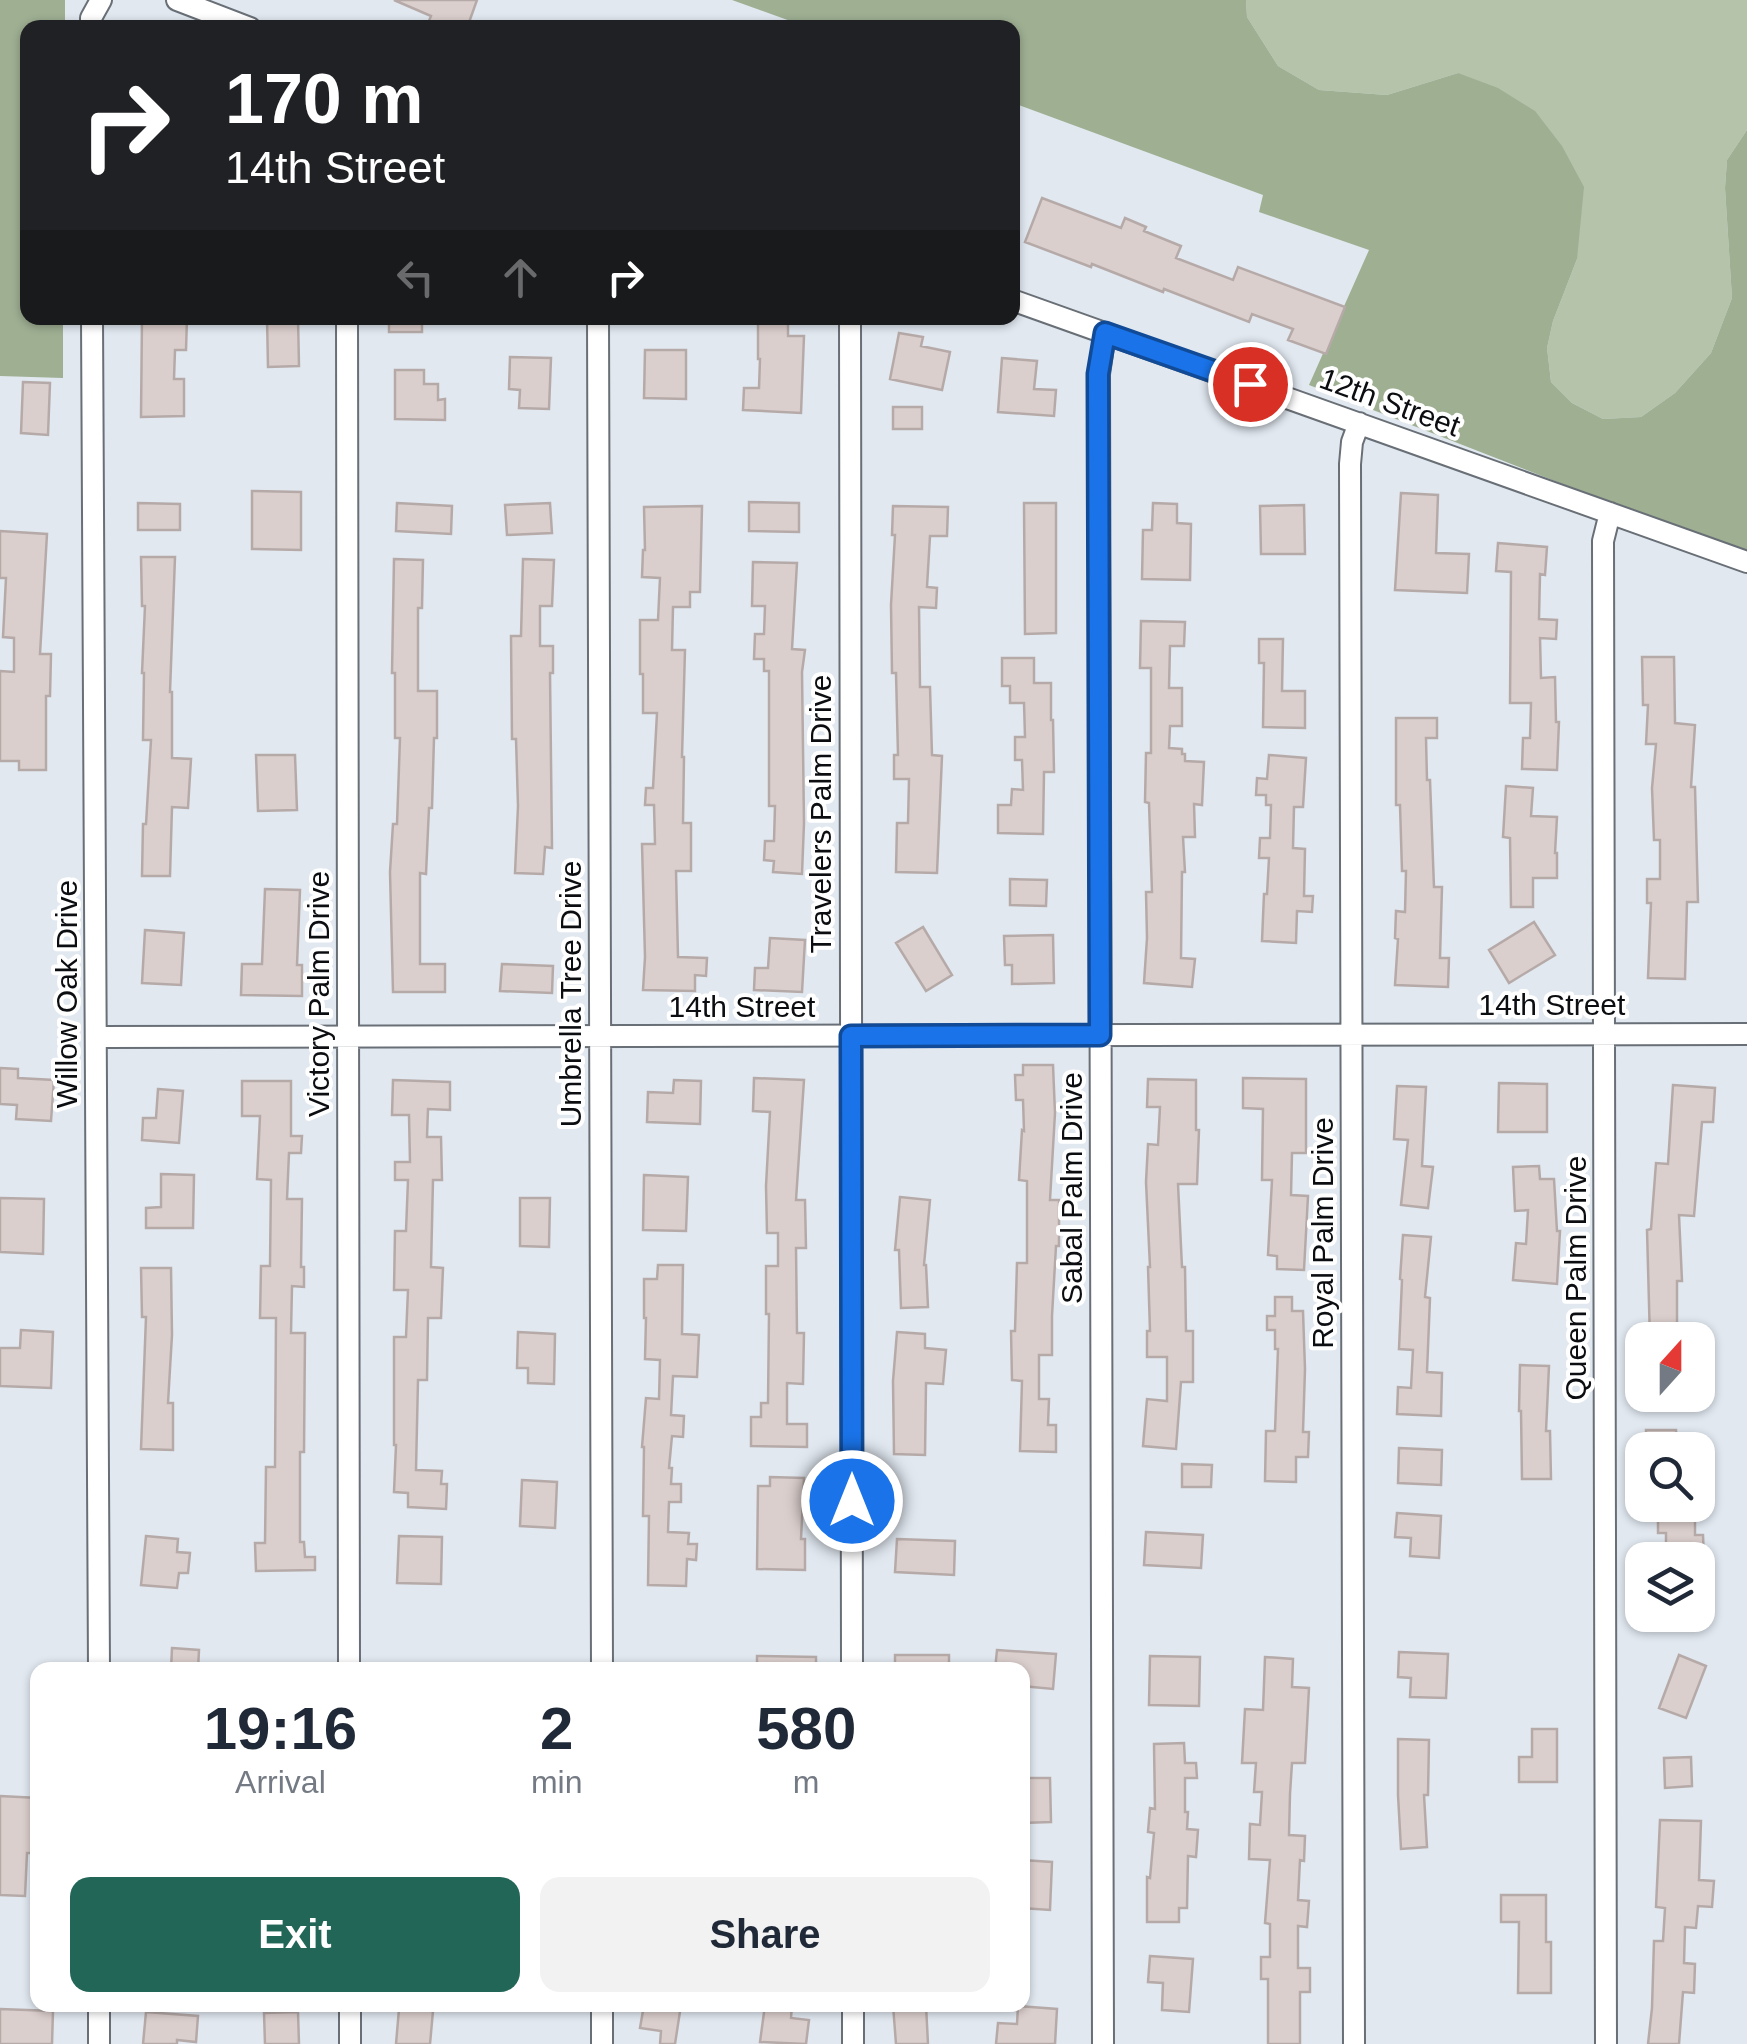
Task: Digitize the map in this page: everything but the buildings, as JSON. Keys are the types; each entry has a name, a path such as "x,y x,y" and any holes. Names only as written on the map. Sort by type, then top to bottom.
{"street":[{"path":"176,0 229,20"},
{"name":"12th Street","path":"1020,303 1747,562"},
{"name":"Willow Oak Drive","path":"92,325 99,1662"},
{"name":"Victory Palm Drive","path":"347,325 350,1662"},
{"name":"Umbrella Tree Drive","path":"598,325 602,1662"},
{"name":"Travelers Palm Drive","path":"850,325 852,1662"},
{"name":"Sabal Palm Drive","path":"1103,2044 1098,374 1105,333"},
{"name":"Royal Palm Drive","path":"1354,2044 1350,464 1358,423"},
{"name":"Queen Palm Drive","path":"1606,2044 1603,541 1610,513"},
{"name":"14th Street","path":"97,1037 1747,1034"},
{"path":"99,2012 100,2044"},
{"path":"350,2012 350,2044"},
{"path":"602,2012 602,2044"},
{"path":"852,2012 853,2044"}],"green space":[{"path":"0,0 65,0 65,20 20,20 20,325 63,325 63,378 0,376"},
{"path":"732,0 1246,0 1247,17 1278,66 1319,90 1387,95 1458,73 1498,88 1535,111 1562,146 1584,187 1577,259 1547,348 1551,382 1572,403 1603,419 1641,417 1675,393 1711,353 1732,298 1725,188 1727,160 1747,130 1747,556 1309,385 1369,250 1259,212 1263,195 1020,106 1020,20 788,20"},
{"path":"1246,0 1747,0 1747,130 1727,160 1725,188 1732,298 1711,353 1675,393 1641,417 1603,419 1572,403 1551,382 1547,348 1577,259 1458,73 1387,95 1319,90 1278,66 1247,17"}],"route":[{"path":"852,1501 851,1036 1100,1035 1098,374 1105,333 1250,384"}]}
